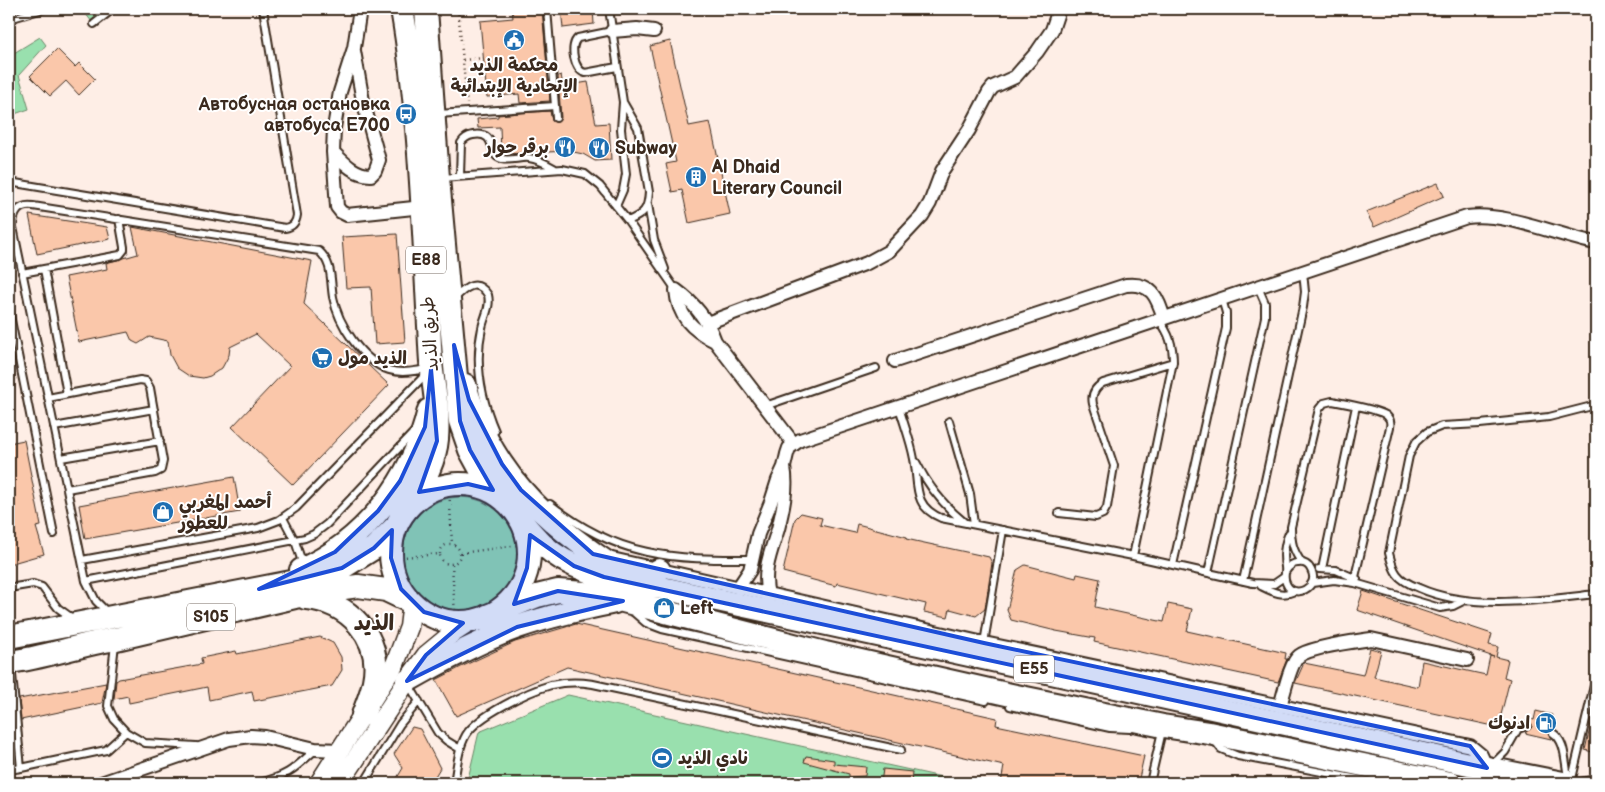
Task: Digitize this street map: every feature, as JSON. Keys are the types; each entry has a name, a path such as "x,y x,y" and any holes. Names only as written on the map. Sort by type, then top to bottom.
{"highway":[{"name":"طريق الذيد","path":"402,9 414,100 423,207 431,369 438,410 437,441 424,480 410,505"},
{"name":"طريق الذيد","path":"426,9 438,178 460,421 470,450 482,472 500,496"},
{"path":"454,345 470,400 484,434 502,464 521,490 570,537 639,583 659,570"},
{"path":"259,589 304,569 335,552 356,535 378,511 400,481 416,451 430,407 431,369"},
{"name":"E88","path":"468,484 484,488 500,496 521,521 527,568 522,584 507,603 467,618 439,619 432,616 412,602 401,589 394,574 396,558 392,542 396,526 410,505 434,488 449,490 468,484"},
{"name":"E55","path":"521,521 542,544 557,556 574,566 604,577 1563,783"},
{"name":"S105","path":"10,662 35,658 94,642 116,628 259,589 317,577 342,568 374,548 396,526"},
{"name":"S105","path":"9,637 84,624 116,628 358,586 386,590 412,602"},
{"name":"E55","path":"467,618 537,596 558,592 584,593 623,600 825,653 1011,695 1163,726 1209,733 1450,783"},
{"path":"296,597 317,599 330,603 348,613 358,622 370,641 374,655 374,682 363,715"},
{"path":"407,682 464,650 518,627 623,600"}],"street":[{"path":"360,9 354,48 340,92 334,128 333,152 337,207 347,215 423,207"},
{"path":"707,323 867,263 889,252 926,210 942,171 970,130 990,89 1012,80 1037,52 1052,30 1059,9"},
{"path":"612,31 637,29 654,31"},
{"path":"333,152 346,166 363,175 371,175 378,166 379,160 363,101 354,48"},
{"path":"738,588 745,579 754,559 762,522 784,467 787,454 794,444 800,440 1456,220 1477,216 1498,218 1596,242"},
{"path":"895,361 1126,285 1134,284 1149,289 1158,302 1161,319"},
{"path":"674,288 696,308 707,323 714,341 794,444"},
{"path":"674,288 679,307 687,322 700,334 714,341"},
{"path":"768,595 765,580 767,562 778,530 783,504 786,486 784,467"},
{"path":"593,554 984,643 1470,746 1481,755 1487,768"},
{"path":"754,559 767,562"},
{"path":"319,783 394,664 409,627 412,602"},
{"path":"340,783 426,655 467,618"},
{"path":"1280,706 1294,663 1299,656 1308,652 1371,639 1467,660"},
{"path":"101,783 229,739 251,736 265,737 315,749 340,750"}],"lane":[{"path":"9,19 43,9"},
{"path":"94,24 112,9"},
{"path":"9,182 285,228 290,227 294,224 297,215 263,9"},
{"path":"547,9 556,118"},
{"path":"609,9 623,102 621,129 626,174 623,190 616,206"},
{"path":"612,31 578,38 574,41 573,47 577,68 580,72 585,73 617,67"},
{"path":"623,102 635,121 640,136 649,192 649,215 654,240 660,259 674,288"},
{"path":"434,114 555,106"},
{"path":"460,176 461,143 467,136 474,134 486,136 490,139 495,155 500,158 531,158 556,169"},
{"path":"438,178 556,169 570,169 585,174 600,186 628,221 674,288"},
{"path":"628,221 639,216 644,211 648,201"},
{"path":"202,747 145,743 126,732 114,719 108,706 116,628 108,613 96,601 86,581 22,273 13,223 15,213 23,206 33,206 319,251 327,258 336,311 342,325 351,338 379,365 390,370 402,372 431,369"},
{"path":"22,273 120,255 124,247 118,219"},
{"path":"44,269 68,394"},
{"path":"1243,580 1303,307 1305,292 1303,272"},
{"path":"450,302 468,286 480,286 488,295 489,306 482,327 478,349 478,371 488,414 498,438"},
{"path":"1208,573 1265,317 1265,304 1258,287"},
{"path":"1173,565 1226,328 1226,313 1222,299"},
{"path":"9,310 54,534"},
{"path":"1132,556 1173,362 1169,337 1161,319"},
{"path":"1059,513 1096,517 1103,514 1107,507 1114,466 1093,404 1095,389 1103,383 1173,362"},
{"path":"765,406 876,368"},
{"path":"82,560 258,528 283,518 296,508 431,369"},
{"path":"48,398 143,380 148,384 154,409 164,464 163,468 158,472 67,489"},
{"path":"1295,591 1286,583 1284,553 1319,408 1324,403 1332,401 1383,413 1387,415 1390,423 1355,577"},
{"path":"1596,405 1549,417 1442,426 1427,432 1416,442 1409,456 1389,552 1392,564 1398,575 1407,583 1432,594 1485,602 1596,594"},
{"path":"1322,569 1356,406"},
{"path":"899,407 914,460 918,495 926,510 940,518 1253,582 1274,584 1285,574 1290,566 1296,563 1308,565 1314,577 1308,588 1285,594 1279,594 1253,582"},
{"path":"54,427 154,409"},
{"path":"86,581 295,541 314,534 327,524 428,417"},
{"path":"949,421 970,494 974,524"},
{"path":"61,458 160,441"},
{"path":"914,460 941,501 965,522"},
{"path":"544,500 586,530 632,550 687,558 754,559"},
{"path":"283,518 295,541 304,569"},
{"path":"1291,527 1291,540 1294,552 1302,563"},
{"path":"984,643 1003,530"},
{"path":"1312,571 1322,569 1336,570 1355,577 1366,586"},
{"path":"1312,583 1344,581 1435,607 1453,606 1465,600"},
{"path":"9,588 34,584 42,587 63,613 84,624"},
{"path":"623,600 639,618 654,627 993,702"},
{"path":"10,662 21,768"},
{"path":"1570,783 1596,677"},
{"path":"407,682 438,733 460,750"},
{"path":"454,783 460,750 467,734 482,718 533,691 553,685 578,683 603,686 901,750"},
{"path":"364,783 400,724 419,702"},
{"path":"1003,705 1110,728 1124,729 1163,726 1150,783"},
{"path":"1487,768 1505,752 1518,729 1527,726"},
{"path":"9,770 106,750 126,732"},
{"path":"1209,733 1221,748 1238,756 1379,783"},
{"path":"1553,733 1563,745 1565,765 1570,783"},
{"path":"259,783 276,779 291,772 315,749"},
{"path":"1576,783 1596,780"}],"path":[{"path":"458,9 468,112"},
{"path":"463,60 484,58"},
{"path":"449,490 452,544"},
{"path":"449,490 476,497 494,506 509,520 523,544 516,576 509,589 498,601 485,609 470,613 467,618"},
{"path":"449,490 423,507 413,517 403,536 396,558 408,584 417,596 434,608 467,618"},
{"path":"452,544 457,546 461,553 459,559 452,564 444,562 440,554 444,546 452,544"},
{"path":"461,553 523,544"},
{"path":"396,558 440,554"},
{"path":"452,564 467,618"}],"highlighted area":[{"path":"454,345 469,400 502,464 521,490 593,554 984,643 1470,746 1487,768 604,577 574,566 530,535 527,568 514,604 558,591 623,601 517,627 407,681 426,655 463,623 424,612 401,589 391,558 392,530 374,548 342,568 259,589 335,552 378,511 400,481 425,427 431,369 437,441 419,492 468,484 493,490 470,450 460,421"}],"green space":[{"path":"82,9 109,9 92,22"},
{"path":"40,37 46,45 19,75 29,109 9,116 9,56"},
{"path":"460,497 482,501 501,513 513,532 517,554 513,576 501,595 482,607 460,611 438,607 419,595 407,576 403,554 407,532 419,513 438,501"},
{"name":"نادي الذيد","path":"568,695 969,783 467,783 479,732"}],"building":[{"name":"محكمة الذيد الإتحادية الإبتدائية","path":"542,9 550,101 520,103 519,94 487,97 480,21 513,18 512,10"},
{"path":"561,9 593,9 594,24 563,28"},
{"name":"Al Dhaid Literary Council","path":"670,41 689,126 710,122 730,214 689,223 682,190 672,192 666,164 676,162 650,46"},
{"path":"57,49 75,67 79,63 95,79 79,95 66,81 50,96 30,76"},
{"path":"561,75 563,86 588,82 596,124 609,123 611,160 595,161 583,154 569,151 503,154 501,153 500,127 478,128 477,119 520,113 550,111 552,121 558,122 561,118 558,76"},
{"path":"1438,183 1444,196 1374,227 1366,212"},
{"path":"29,215 107,227 110,239 37,254"},
{"name":"الذيد مول","path":"132,227 312,261 304,304 389,385 293,485 232,427 290,366 256,334 230,347 229,355 222,368 203,378 189,376 177,368 170,355 168,341 149,337 138,344 132,341 128,332 79,342 66,277 107,269 106,263 138,254"},
{"path":"397,234 405,342 375,344 371,287 346,288 342,237"},
{"path":"24,440 41,526 36,527 44,554 9,564 9,538 13,537 9,516 9,443"},
{"path":"234,477 240,512 85,539 79,505"},
{"path":"801,513 822,518 820,525 855,533 857,524 907,537 906,539 989,557 992,563 985,609 976,616 950,609 948,617 924,612 926,604 837,583 836,586 783,572 795,519"},
{"path":"1025,565 1076,578 1077,574 1100,579 1095,607 1164,622 1168,604 1192,609 1187,631 1286,653 1285,659 1287,659 1278,682 1094,642 1095,638 1011,620 1007,610 1017,570"},
{"path":"1363,591 1492,634 1489,645 1498,647 1496,657 1508,660 1504,677 1510,679 1498,727 1295,683 1304,663 1363,675 1370,648 1381,651 1374,677 1418,687 1422,661 1486,675 1490,656 1494,657 1357,610"},
{"path":"576,624 997,718 996,725 1144,756 1138,783 1001,783 1004,766 567,667 456,716 436,680 515,642"},
{"path":"320,637 333,643 341,657 342,670 332,686 254,701 252,691 209,700 207,687 129,703 128,696 114,699 116,681 119,679 202,664 201,658 236,651 237,654"},
{"path":"106,683 102,703 21,720 19,699"},
{"path":"1536,711 1552,715 1550,723 1556,725 1555,728 1551,728 1548,732 1551,739 1525,733 1532,727 1528,718 1534,720"},
{"path":"1592,719 1596,719 1596,753 1585,750"},
{"path":"412,727 420,729 440,768 431,783 394,783 403,768 394,754"},
{"path":"806,756 834,760 834,764 866,767 865,776 849,777 849,774 804,762"},
{"path":"883,769 912,772 911,783 881,783"}],"place":[{"name":"محكمة الذيد الإتحادية الإبتدائية","path":"514,40"},
{"name":"Автобусная остановка автобуса Е700","path":"406,114"},
{"name":"برقر حوار","path":"565,147"},
{"name":"Subway","path":"599,148"},
{"name":"Al Dhaid Literary Council","path":"696,177"},
{"name":"الذيد مول","path":"322,358"},
{"name":"أحمد المغربي للعطور","path":"163,512"},
{"name":"Left","path":"664,608"},
{"name":"ادنوك","path":"1546,723"},
{"name":"نادي الذيد","path":"662,758"}],"district":[{"name":"الذيد","path":"374,623"}]}
